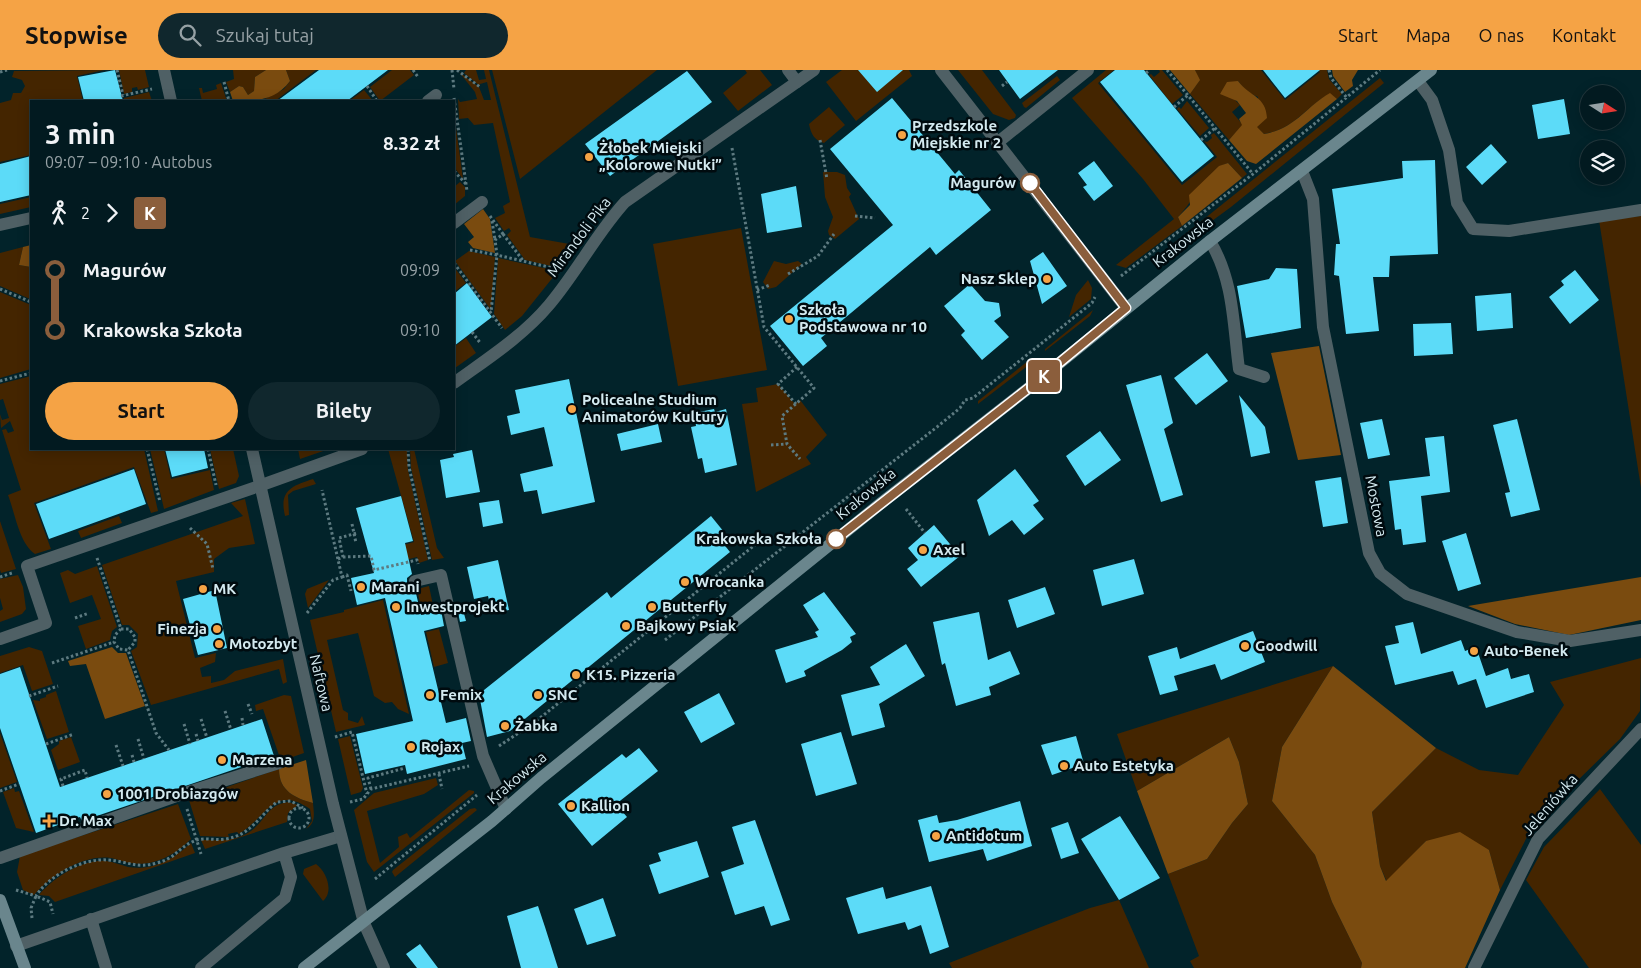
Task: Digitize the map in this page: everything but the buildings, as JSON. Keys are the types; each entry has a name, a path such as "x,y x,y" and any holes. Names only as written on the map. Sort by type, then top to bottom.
{"main road":[{"name":"Krakowska","path":"304,968 364,923 506,809 880,504 1030,387 1210,240 1431,70"},
{"path":"0,900 25,968"}],"street":[{"path":"164,70 171,100"},
{"path":"788,70 797,82"},
{"name":"Mirandoli Pika","path":"455,382 518,336 549,305 604,226 625,202 814,70"},
{"path":"941,70 1126,308"},
{"path":"997,143 1083,72"},
{"path":"1418,81 1432,100 1449,150 1456,203 1473,229 1509,231 1641,210"},
{"name":"Mostowa","path":"1302,171 1313,199 1323,327 1369,553 1380,573 1407,594 1517,632 1570,641 1641,630"},
{"path":"455,222 482,202"},
{"path":"0,225 30,218"},
{"path":"1210,240 1221,259 1228,277 1239,369 1264,377"},
{"name":"Naftowa","path":"252,450 341,836 364,923 384,968"},
{"path":"0,639 46,623 27,566 360,450"},
{"path":"423,579 441,575 483,756 506,809"},
{"name":"Jeleniówka","path":"1474,968 1538,839 1641,729"},
{"path":"0,858 182,794 279,764"},
{"path":"16,946 284,853 341,836"},
{"path":"201,968 285,898 291,877 284,853"},
{"path":"91,919 106,968"}],"path":[{"path":"0,72 7,70"},
{"path":"117,70 122,95 153,89"},
{"path":"413,70 418,76"},
{"path":"452,70 468,199"},
{"path":"457,70 480,87"},
{"path":"1167,70 1254,174"},
{"path":"1329,70 1331,78 1347,98"},
{"path":"1126,273 1254,174 1380,70"},
{"path":"224,82 229,100"},
{"path":"1002,86 1008,82"},
{"path":"366,86 376,100"},
{"path":"1174,107 1188,95"},
{"path":"1201,140 1215,128"},
{"path":"729,130 764,327 814,388 782,416 787,444 800,459"},
{"path":"820,140 827,179"},
{"path":"455,172 467,184"},
{"path":"482,202 524,262"},
{"path":"855,216 875,218"},
{"path":"491,313 497,256 492,218"},
{"path":"495,240 503,234"},
{"path":"788,274 818,256 834,234"},
{"path":"470,250 562,270"},
{"path":"455,264 507,335"},
{"path":"757,290 770,285"},
{"path":"0,289 30,302"},
{"path":"665,640 921,440 960,408 965,400 973,398 1033,352 1092,303 1095,296"},
{"path":"796,404 778,384 797,367"},
{"path":"0,381 30,372"},
{"path":"771,445 787,444"},
{"path":"147,450 169,517 207,544 213,569"},
{"path":"208,450 217,492"},
{"path":"408,450 409,467 430,560 423,579"},
{"path":"322,490 342,577"},
{"path":"906,510 926,533"},
{"path":"352,524 356,534 356,543"},
{"path":"343,557 339,538 356,534"},
{"path":"93,543 120,629"},
{"path":"350,802 363,799 371,789 473,765 483,756 536,722 670,611 756,544"},
{"path":"338,558 371,556 374,570 417,560 423,579"},
{"path":"305,615 332,580 347,575 351,590"},
{"path":"75,618 89,613"},
{"path":"120,629 129,629 135,637 135,642 128,650 119,649 114,642 114,634 120,629"},
{"path":"52,663 114,642"},
{"path":"128,650 156,733 169,750"},
{"path":"29,696 58,686"},
{"path":"248,704 252,714"},
{"path":"225,711 230,730"},
{"path":"242,718 243,726"},
{"path":"201,719 208,738"},
{"path":"184,724 190,744"},
{"path":"334,737 352,732 367,794"},
{"path":"46,744 74,734"},
{"path":"196,734 198,741"},
{"path":"138,739 144,759"},
{"path":"116,745 122,766"},
{"path":"132,755 134,762"},
{"path":"371,789 368,778 406,768"},
{"path":"64,786 61,779 85,770 87,778"},
{"path":"438,774 442,789"},
{"path":"0,791 19,784"},
{"path":"375,878 477,795"},
{"path":"184,801 201,854"},
{"path":"32,918 30,908 36,896 56,876 72,868 101,860 132,866 155,864 173,858 185,846 197,840 222,840 240,835 258,822 277,802 291,801 303,808 309,813 310,819 307,825 297,830 292,826 290,815 297,808 303,808"},
{"path":"16,890 50,902 53,914"}],"shaded area":[{"path":"105,70 77,76 83,100 30,100 30,155 0,162 0,103 11,100 13,93 21,93 25,86 22,80 12,77 14,71"},
{"path":"119,70 145,70 149,87 138,90 137,87 132,88 132,92 124,94"},
{"path":"233,70 266,70 255,77 254,91 248,95 243,87 239,86 230,92 226,82 234,79"},
{"path":"266,70 286,70 290,81 278,93 264,99 233,100 230,92 239,86 243,87 248,95 254,91 255,77"},
{"path":"286,70 316,70 276,100 263,100 284,89 290,81"},
{"path":"392,70 410,70 414,75 381,100 379,100 370,87"},
{"path":"466,70 476,70 479,80 486,79 484,70 489,70 530,237 575,245 560,268 525,260 507,235 511,231 509,228 504,231 495,218 505,213 503,206 510,202 493,123 474,125 468,118 459,119 458,99 460,102 477,99 475,92 459,72 479,87 484,100 491,100 487,82 480,84 480,86 464,73"},
{"path":"492,70 657,70 520,179"},
{"path":"745,70 760,70 772,85 738,111 723,93 747,73"},
{"path":"842,70 909,70 912,76 856,121 826,82"},
{"path":"958,70 982,70 1016,115 1015,118 1009,120 993,114"},
{"path":"1106,70 1114,70 1098,83 1182,185 1217,157 1204,141 1207,142 1212,138 1211,135 1214,133 1247,174 1242,178 1228,163 1213,172 1178,217 1182,226 1126,268 1116,265 1174,219 1143,179 1072,98"},
{"path":"1159,70 1162,70 1183,95 1172,104 1149,75 1151,74 1154,77 1160,72"},
{"path":"1170,70 1195,70 1200,80 1190,94"},
{"path":"1195,70 1261,70 1285,100 1320,72 1318,70 1327,70 1329,79 1342,94 1337,99 1330,94 1285,127 1264,134 1256,127 1258,97 1247,92 1238,81 1231,96 1240,105 1232,112 1243,125 1229,140 1190,94 1199,81"},
{"path":"1332,70 1358,70 1352,80 1353,86 1345,92 1333,76"},
{"path":"1057,76 1060,80 1026,108 1024,107 1022,103"},
{"path":"1380,78 1384,83 1231,207 1175,248 1174,243"},
{"path":"1238,81 1264,105 1267,118 1257,127 1264,134 1285,127 1330,93 1337,99 1256,164 1247,161 1229,140 1242,125 1239,119 1246,113 1237,101 1220,94 1227,82"},
{"path":"221,83 227,100 202,100 199,88 202,88 203,93 217,89 216,85"},
{"path":"364,90 372,100 350,100"},
{"path":"149,92 152,100 124,100 124,98"},
{"path":"1187,101 1209,128 1200,136 1177,109 1179,107 1181,109"},
{"path":"829,107 845,125 824,143 814,136 809,124"},
{"path":"455,120 463,179 455,168"},
{"path":"1228,163 1242,178 1182,226 1178,217 1190,205 1189,195 1219,166"},
{"path":"823,172 837,172 845,175 847,188 851,194 849,197 859,219 835,239 829,235 828,231 833,217 825,197"},
{"path":"460,182 465,187 465,196 455,204 455,186"},
{"path":"30,197 30,207 0,214 0,204"},
{"path":"483,209 490,219 495,253 473,248 468,242 474,237 464,224"},
{"path":"1641,216 1641,488 1599,220"},
{"path":"741,228 767,370 678,386 653,244"},
{"path":"30,245 30,267 19,265 23,247"},
{"path":"23,247 19,265 30,267 30,299 0,286 0,253"},
{"path":"469,251 495,257 491,310 455,261"},
{"path":"498,258 558,271 522,316 505,330 494,314"},
{"path":"774,261 786,264 798,261 802,264 776,287 768,289 763,282"},
{"path":"455,268 466,283 455,291"},
{"path":"1088,280 1092,288 1091,299 1069,317 1076,295"},
{"path":"0,292 30,305 30,369 0,378"},
{"path":"1093,310 1090,316 1045,351 1045,349"},
{"path":"466,338 476,353 455,368 455,346"},
{"path":"1319,346 1341,455 1298,460 1271,353"},
{"path":"1028,361 1030,364 978,404 978,401"},
{"path":"30,376 30,450 144,450 158,511 151,513 134,467 34,503 51,549 35,554 25,543 21,535 8,495 21,490 2,430 6,429 8,433 14,431 10,421 1,428 0,414 2,420 9,418 3,399 0,400 0,384"},
{"path":"778,384 795,404 800,400 827,435 806,457 811,464 756,492 742,404 758,402 756,388"},
{"path":"150,450 164,450 171,479 210,470 214,490 164,509"},
{"path":"210,450 233,450 239,476 236,483 219,489"},
{"path":"298,450 326,450 300,459"},
{"path":"388,450 407,450 408,470 428,560 419,563 417,557 379,567 389,549 414,542"},
{"path":"410,450 414,450 437,548 444,558 432,560 411,468"},
{"path":"313,479 316,484 293,491 288,495 289,515 285,516 284,501 288,491 298,484"},
{"path":"245,499 255,544 229,548 214,559 214,572 176,581 195,658 216,653 215,662 200,668 202,677 211,676 211,683 224,680 235,671 283,659 287,682 283,684 279,669 151,705 131,651 137,647 138,634 129,625 122,625 102,565 243,516 231,503"},
{"path":"119,516 122,523 81,538 78,531"},
{"path":"0,521 16,569 1,573 0,570"},
{"path":"97,566 117,627 112,631 110,640 86,649 78,626 101,619 92,595 70,603 60,573 68,570 75,574"},
{"path":"18,575 23,587 26,609 22,614 0,622 0,611 3,609 0,598 0,579"},
{"path":"1641,577 1641,620 1569,635 1515,624 1468,606"},
{"path":"329,580 308,608 305,594 307,589"},
{"path":"429,586 434,610 422,612 417,589"},
{"path":"383,600 409,714 398,709 392,702 385,703 374,696 358,633 327,640 343,710 348,713 348,720 358,723 362,716 365,725 336,732 310,620"},
{"path":"439,629 448,663 434,667 426,632"},
{"path":"29,647 42,651 53,684 32,691 23,665 0,673 0,656"},
{"path":"112,647 118,653 126,653 145,706 105,719 86,664 70,666 68,661"},
{"path":"1641,658 1640,711 1620,739 1573,785 1529,833 1500,890 1489,850 1426,841 1387,882 1380,866 1372,812 1436,748 1479,770 1518,775 1564,705 1550,682"},
{"path":"1333,666 1282,747 1272,801 1315,855 1332,902 1362,963 1361,968 1194,968 1190,961 1199,956 1168,874 1207,859 1248,804 1239,762 1229,737 1137,791 1117,734"},
{"path":"1333,666 1436,748 1372,812 1380,866 1386,881 1426,841 1460,832 1489,850 1500,890 1465,968 1361,968 1362,963 1332,902 1315,855 1272,801 1282,747"},
{"path":"56,691 69,732 47,739 33,700 40,701 46,695"},
{"path":"284,695 291,696 304,753 281,761 263,709 256,711 255,705"},
{"path":"0,733 17,782 0,788"},
{"path":"350,736 363,788 361,792 351,795 338,739"},
{"path":"71,737 80,762 58,770 51,750 59,744 59,741"},
{"path":"1229,737 1239,762 1248,804 1207,859 1168,874 1137,791"},
{"path":"306,760 313,803 294,796 285,788 280,777 279,769"},
{"path":"279,769 282,783 289,792 300,799 313,803 314,818 309,827 306,829 312,821 310,809 298,802 288,800 279,801 239,834 237,832 228,834 229,837 200,836 189,800"},
{"path":"436,778 438,785 424,794 367,811 380,863 399,847 398,837 407,833 410,838 469,790 474,791 474,793 374,872 367,862 354,810 374,793"},
{"path":"14,788 15,792 19,791 34,832 16,828 3,792"},
{"path":"1600,789 1641,845 1641,968 1589,968 1526,880 1544,847"},
{"path":"288,802 298,805 288,813 287,822 205,849 201,840 227,840 245,835 256,827 275,806"},
{"path":"178,804 191,839 171,855 156,861 139,864 127,863 111,858 90,859 59,873 34,895 23,890 17,872 20,856"},
{"path":"475,808 477,810 395,877 392,872 393,870 470,809"},
{"path":"191,843 195,853 55,902 49,896 39,895 60,876 78,866 97,861 106,861 128,867 146,867 170,859"},
{"path":"316,864 326,877 329,887 323,901 303,874 304,869"},
{"path":"1119,900 1149,968 952,968 949,963 1090,908"}],"bus line":[{"name":"K","path":"836,539 1030,387 1126,308 1030,183"}],"place":[{"name":"Przedszkole Miejskie nr 2","path":"902,135"},
{"name":"Żłobek Miejski „Kolorowe Nutki”","path":"589,157"},
{"name":"Magurów","path":"1030,183"},
{"name":"Nasz Sklep","path":"1047,279"},
{"name":"Szkoła Podstawowa nr 10","path":"789,319"},
{"name":"Policealne Studium Animatorów Kultury","path":"572,409"},
{"name":"Krakowska Szkoła","path":"836,539"},
{"name":"Axel","path":"923,550"},
{"name":"Wrocanka","path":"685,582"},
{"name":"Marani","path":"361,587"},
{"name":"MK","path":"203,589"},
{"name":"Inwestprojekt","path":"396,607"},
{"name":"Butterfly","path":"652,607"},
{"name":"Bajkowy Psiak","path":"626,626"},
{"name":"Finezja","path":"217,629"},
{"name":"Motozbyt","path":"219,644"},
{"name":"Goodwill","path":"1245,646"},
{"name":"Auto-Benek","path":"1474,651"},
{"name":"K15. Pizzeria","path":"576,675"},
{"name":"Femix","path":"430,695"},
{"name":"SNC","path":"538,695"},
{"name":"Żabka","path":"505,726"},
{"name":"Rojax","path":"411,747"},
{"name":"Marzena","path":"222,760"},
{"name":"Auto Estetyka","path":"1064,766"},
{"name":"1001 Drobiazgów","path":"107,794"},
{"name":"Kallion","path":"571,806"},
{"name":"Dr. Max","path":"49,821"},
{"name":"Antidotum","path":"936,836"}]}
